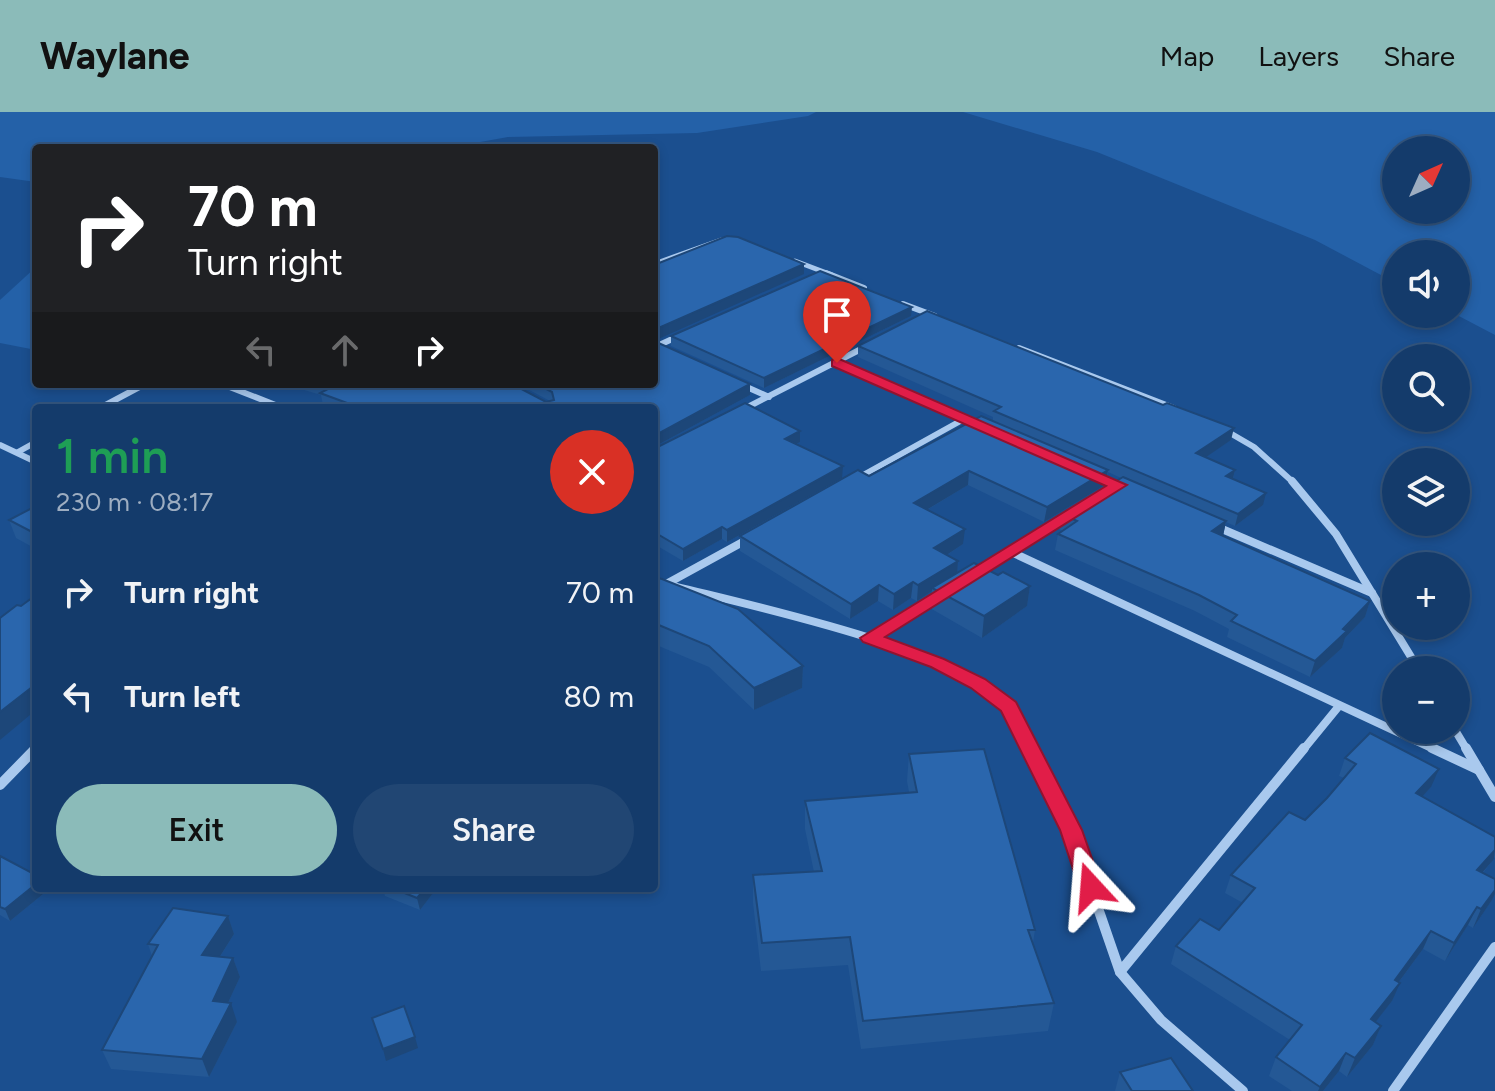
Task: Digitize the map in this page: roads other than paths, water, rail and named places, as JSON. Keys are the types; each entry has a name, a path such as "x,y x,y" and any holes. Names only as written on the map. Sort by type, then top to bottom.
{"street":[{"path":"658,262 727,239"},
{"path":"658,257 666,259"},
{"path":"786,257 877,293"},
{"path":"810,278 824,272"},
{"path":"890,298 944,320"},
{"path":"916,321 929,314"},
{"path":"658,344 685,334"},
{"path":"730,416 876,342"},
{"path":"1004,342 1179,411"},
{"path":"658,346 671,352"},
{"path":"837,363 992,431"},
{"path":"727,378 769,397"},
{"path":"108,404 138,388"},
{"path":"232,388 273,404"},
{"path":"843,487 964,419"},
{"path":"1220,428 1257,448 1318,512 1374,594 1411,656"},
{"path":"18,452 32,444"},
{"path":"0,445 32,460"},
{"path":"971,575 1078,510"},
{"path":"1204,521 1374,594"},
{"path":"668,583 762,531"},
{"path":"1009,551 1479,770"},
{"path":"658,582 869,638 937,663 978,683 1009,707 1071,830 1120,972 1161,1020 1243,1091"},
{"path":"869,638 946,591"},
{"path":"1120,972 1339,706"},
{"path":"1463,744 1495,797"},
{"path":"0,785 32,752"},
{"path":"1393,1091 1495,947"}]}
